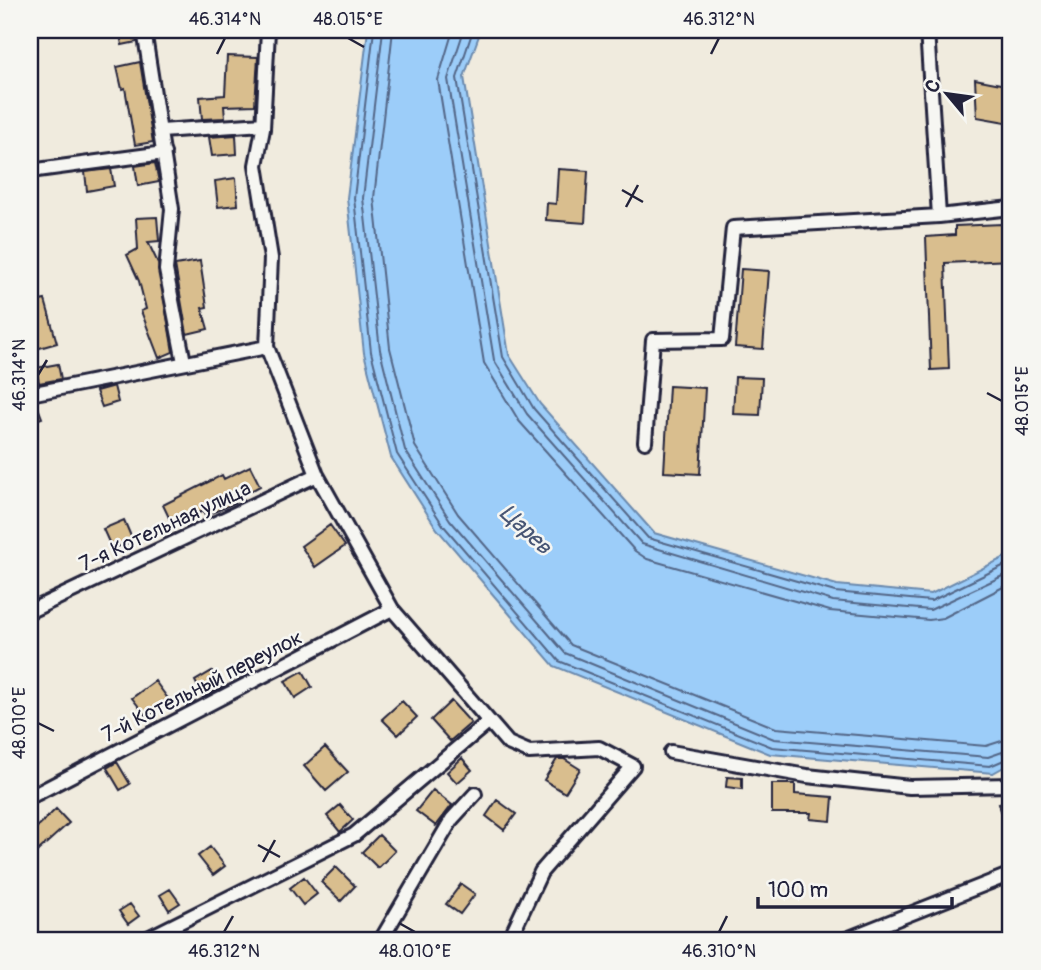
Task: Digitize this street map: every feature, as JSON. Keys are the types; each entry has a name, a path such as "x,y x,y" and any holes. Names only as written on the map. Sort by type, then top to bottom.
{"street":[{"path":"144,30 172,209 166,270 184,362"},
{"path":"268,30 263,124 256,165 271,258 268,347 317,475 392,609 487,723 508,743 530,752 599,748 633,766 541,872 509,940"},
{"path":"928,30 939,216"},
{"path":"161,131 263,124"},
{"path":"30,171 164,153"},
{"path":"645,442 653,340 722,339 733,228 939,216 1011,208"},
{"path":"31,389 268,347"},
{"name":"7-я Котельная улица","path":"30,611 317,475"},
{"name":"7-й Котельный переулок","path":"30,797 392,609"},
{"path":"144,940 354,835 487,723"},
{"path":"671,752 807,775 910,787 1011,785"},
{"path":"381,940 452,819 475,794"},
{"path":"844,940 1011,874"}],"water":[{"name":"Царев","path":"368,30 481,30 464,77 509,355 540,404 654,533 837,585 931,594 1011,554 1011,763 993,773 770,754 554,666 437,529 391,457 364,353 347,198"}],"building":[{"path":"119,30 135,30 137,42 122,45"},
{"path":"227,56 258,57 255,105 224,106 225,118 202,119 200,97 225,95"},
{"path":"140,62 153,142 135,145 125,88 122,89 117,67"},
{"path":"975,79 1011,86 1011,123 977,117"},
{"path":"236,135 237,154 212,156 209,137"},
{"path":"155,163 159,182 138,186 135,166"},
{"path":"111,169 114,186 87,191 85,172"},
{"path":"558,169 588,171 585,223 546,220 547,203 556,204"},
{"path":"236,178 238,205 218,207 215,181"},
{"path":"157,217 159,241 148,242 158,263 173,352 159,358 141,311 146,309 139,281 127,255 138,249 136,218"},
{"path":"1002,224 1003,239 1011,239 1011,260 945,263 949,369 931,370 926,237 955,235 955,226"},
{"path":"200,261 207,307 202,308 208,329 187,334 175,265"},
{"path":"741,269 769,271 763,349 735,347"},
{"path":"33,277 40,301 45,300 57,343 36,349 30,329 30,278"},
{"path":"58,364 61,379 39,383 36,368"},
{"path":"735,377 762,378 760,415 733,414"},
{"path":"114,386 118,402 102,407 96,391"},
{"path":"669,386 705,388 700,474 664,472"},
{"path":"36,402 42,418 30,422 30,403"},
{"path":"250,466 260,486 234,500 235,503 205,516 203,511 173,526 163,505 222,475 224,479"},
{"path":"124,520 133,541 112,549 103,529"},
{"path":"330,525 345,546 315,567 301,546"},
{"path":"212,671 221,688 203,697 195,681"},
{"path":"303,671 312,687 295,698 285,681"},
{"path":"155,681 169,700 147,717 132,698"},
{"path":"402,701 417,717 398,735 382,719"},
{"path":"451,701 471,723 450,741 431,720"},
{"path":"325,747 348,772 326,791 304,766"},
{"path":"462,758 472,770 457,783 447,772"},
{"path":"557,759 564,759 580,769 565,793 544,780"},
{"path":"117,762 130,784 120,790 107,768"},
{"path":"727,777 742,778 742,789 726,787"},
{"path":"772,784 795,784 795,794 833,797 831,821 810,819 811,813 772,813"},
{"path":"433,790 452,805 436,826 416,811"},
{"path":"497,800 516,814 504,830 486,816"},
{"path":"1011,801 1011,835 1008,835 999,804"},
{"path":"340,805 353,820 340,832 327,816"},
{"path":"56,809 69,823 30,858 30,834"},
{"path":"379,835 395,851 378,868 362,852"},
{"path":"210,847 225,866 213,875 198,856"},
{"path":"336,867 355,886 341,901 321,882"},
{"path":"304,877 317,894 303,905 290,888"},
{"path":"461,884 475,894 460,914 446,904"},
{"path":"170,889 180,903 169,910 160,895"},
{"path":"130,904 139,916 128,924 119,911"}]}
